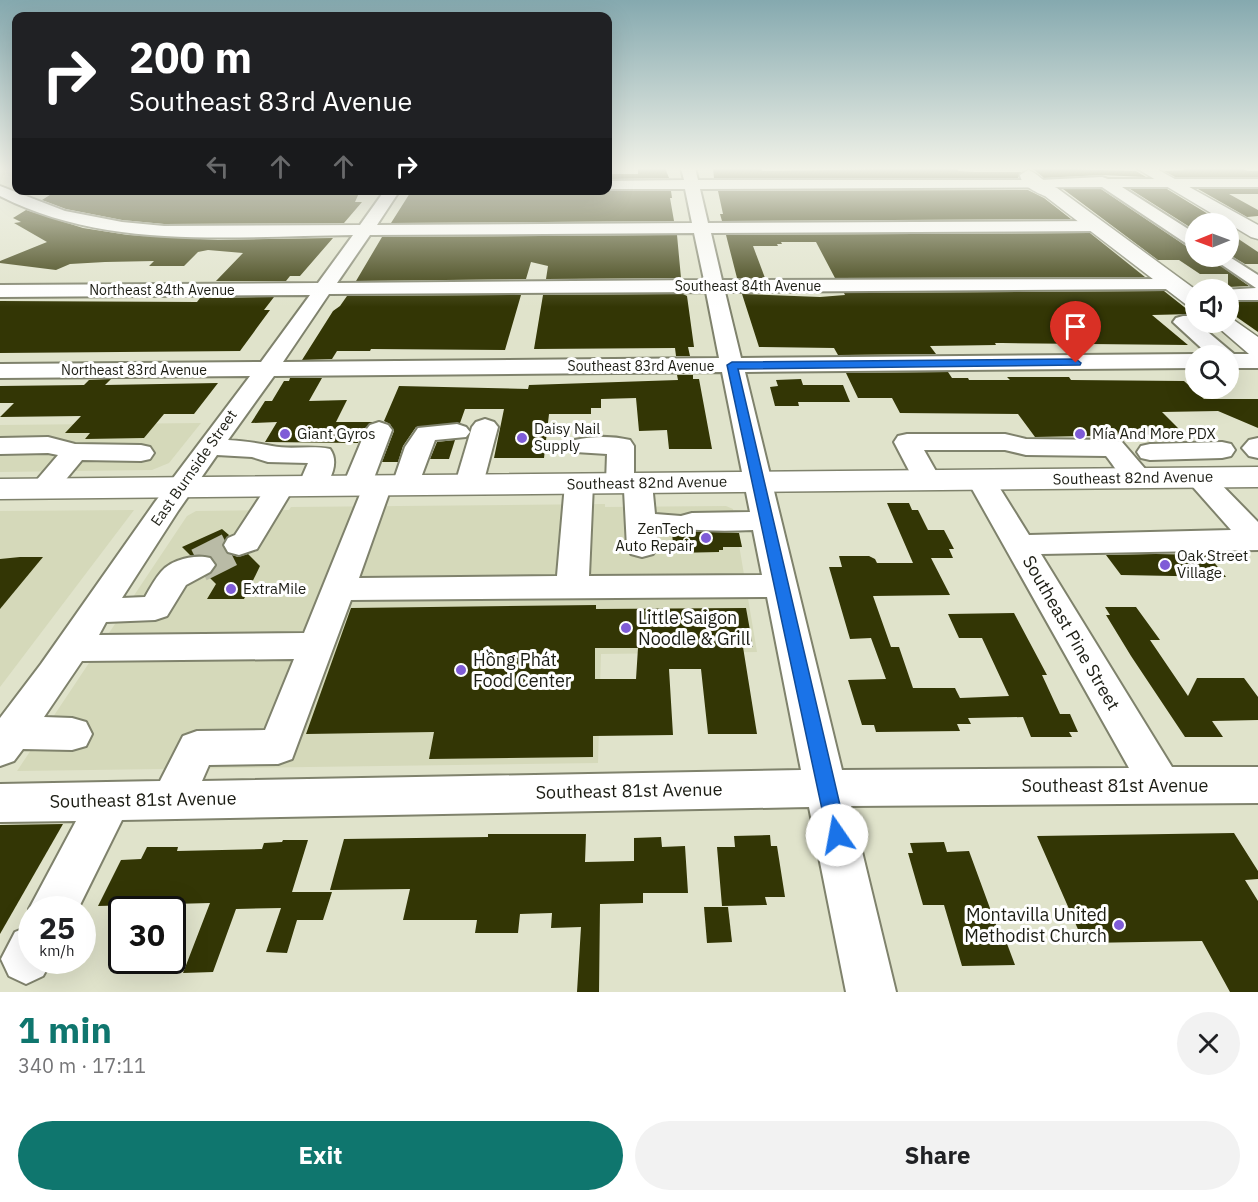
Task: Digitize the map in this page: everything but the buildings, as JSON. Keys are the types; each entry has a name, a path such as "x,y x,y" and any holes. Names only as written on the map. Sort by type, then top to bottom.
{"main road":[{"path":"1095,214 1108,216 1185,291"},
{"path":"1225,214 1258,233"},
{"path":"1238,333 1258,349"},
{"name":"Southeast 82nd Avenue","path":"0,489 981,480 1144,465 1208,464 1258,477"}],"street":[{"path":"60,214 113,226 184,231 1034,226 1125,214"},
{"name":"East Burnside Street","path":"6,741 180,488 376,214"},
{"path":"699,214 871,992"},
{"path":"1152,214 1185,235"},
{"path":"1034,226 1049,240"},
{"path":"1234,267 1258,283"},
{"path":"1085,284 1102,298"},
{"name":"Southeast 84th Avenue","path":"324,288 1085,284 1185,294"},
{"name":"Northeast 84th Avenue","path":"0,291 324,288"},
{"path":"1239,294 1258,294"},
{"path":"1196,333 1211,345"},
{"path":"1239,360 1258,361"},
{"name":"Southeast 83rd Avenue","path":"267,369 1185,362"},
{"name":"Northeast 83rd Avenue","path":"0,371 267,369"},
{"path":"469,484 485,427"},
{"path":"173,799 197,748 278,747 380,485 379,430"},
{"path":"380,485 418,447 427,433 457,432"},
{"path":"927,480 894,442 1005,442 1026,447 1113,448 1144,465"},
{"path":"0,446 48,446 75,452 141,453"},
{"path":"584,446 621,446 641,536 681,523 767,521"},
{"path":"209,447 256,449 268,454 321,455 321,466 312,486"},
{"path":"43,489 75,452"},
{"path":"1208,464 1257,540"},
{"name":"Southeast Pine Street","path":"981,480 1161,786"},
{"path":"572,586 579,484"},
{"path":"239,545 246,542 281,486"},
{"path":"1020,545 1257,540"},
{"path":"96,611 155,608 174,577 199,565"},
{"path":"339,589 781,586"},
{"path":"71,648 316,646"},
{"path":"6,741 72,734"},
{"name":"Southeast 81st Avenue","path":"0,803 826,788 1258,785"},
{"path":"60,896 110,800"}],"shaded area":[{"path":"201,423 169,463 152,470 0,472 0,425"},
{"path":"605,504 605,507 726,506 733,509 757,652 601,654 598,763 17,771 187,516 196,511 289,510 291,507"},
{"path":"134,510 0,687 0,511"}],"tunnel":[{"path":"199,565 239,545"}],"place":[{"name":"Giant Gyros","path":"285,434"},
{"name":"Mía And More PDX","path":"1080,434"},
{"name":"Daisy Nail Supply","path":"522,438"},
{"name":"ZenTech Auto Repair","path":"706,538"},
{"name":"Oak Street Village","path":"1165,565"},
{"name":"ExtraMile","path":"231,589"},
{"name":"Little Saigon Noodle & Grill","path":"626,628"},
{"name":"Hồng Phát Food Center","path":"461,670"},
{"name":"Montavilla United Methodist Church","path":"1119,925"}],"route":[{"path":"837,835 732,365 1076,363"}]}
